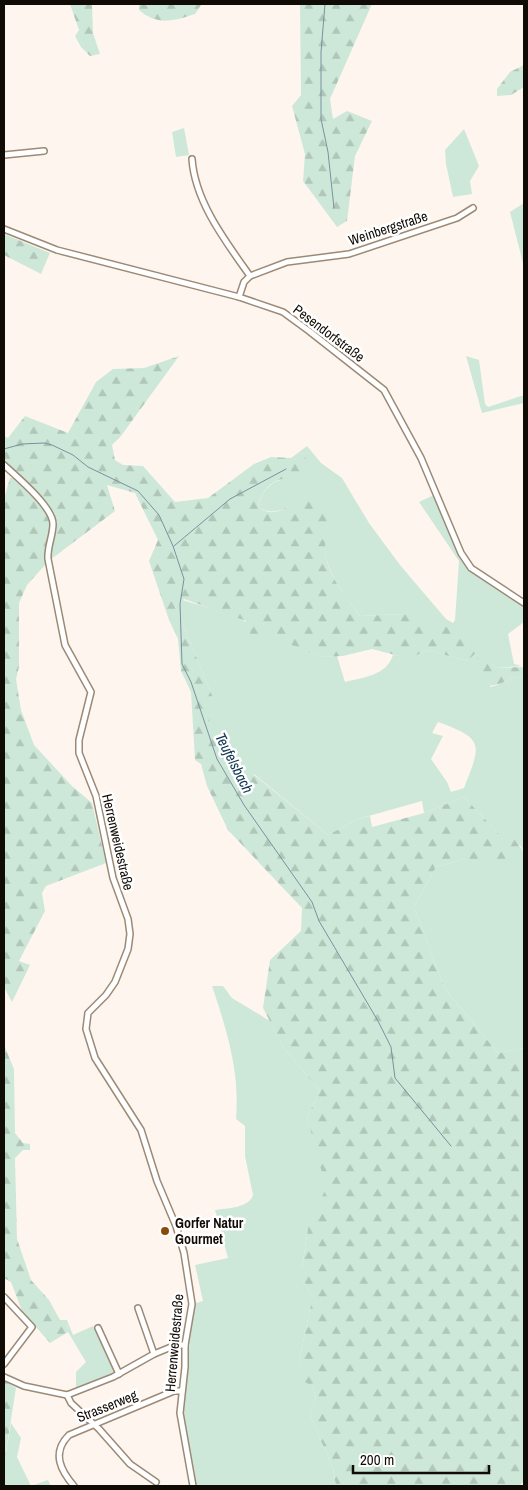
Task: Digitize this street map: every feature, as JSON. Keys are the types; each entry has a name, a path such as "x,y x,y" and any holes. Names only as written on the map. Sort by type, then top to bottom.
{"street":[{"path":"4,155 40,152"},
{"path":"192,159 203,198 220,233 250,276 244,282 239,297"},
{"name":"Weinbergstraße","path":"250,276 287,262 349,254 458,218 473,208"},
{"name":"Pesendorfstraße","path":"4,230 57,250 239,297 283,312 384,390 421,458 461,553 471,568 524,603"},
{"name":"Herrenweidestraße","path":"4,465 43,504 52,517 53,527 48,545 48,559 65,645 91,692 79,740 79,753 98,803 113,878 128,919 130,934 128,948 115,982 106,996 88,1014 86,1029 98,1064 141,1130 157,1181 182,1246 192,1296 185,1345 186,1367 181,1391 181,1421 193,1486"},
{"path":"4,1297 32,1327 4,1364"},
{"path":"138,1308 154,1354"},
{"path":"98,1328 119,1374"},
{"path":"4,1377 24,1386 67,1395 119,1374 154,1354 176,1345 185,1345"},
{"name":"Strasserweg","path":"74,1486 60,1466 62,1446 69,1435 174,1391 181,1391"},
{"path":"67,1395 69,1401 130,1464 156,1482"}],"green space":[{"path":"70,4 92,4 93,33 100,54 90,56 81,47 75,36 79,30"},
{"path":"139,4 201,5 195,14 166,21 146,15 139,10"},
{"path":"300,4 372,4 330,99 333,119 347,111 372,121 355,156 347,221 337,227 303,181 305,154 292,106 301,95"},
{"path":"524,65 524,87 511,95 497,96 497,89 510,72"},
{"path":"184,128 189,155 176,157 172,132"},
{"path":"464,129 479,166 470,181 472,194 453,197 445,150"},
{"path":"524,203 524,267 510,212"},
{"path":"4,234 50,253 41,274 4,255"},
{"path":"179,356 121,436 112,445 115,460 123,465 143,466 175,502 208,498 254,464 271,457 291,458 299,452 304,455 307,461 302,468 294,477 280,479 271,484 262,494 258,507 273,512 298,502 312,499 328,516 325,548 330,571 360,616 403,614 471,634 475,654 467,661 427,650 413,657 403,657 372,649 343,656 319,657 295,646 251,634 245,629 246,621 184,599 175,606 212,695 209,724 236,785 253,774 328,835 358,819 370,816 372,827 424,813 464,797 499,834 510,834 524,852 524,859 520,860 465,859 436,867 414,907 445,989 498,1053 524,1048 524,1482 521,1486 336,1486 333,1468 310,1416 316,1397 312,1386 305,1382 299,1362 311,1305 311,1295 302,1278 308,1228 326,1188 307,1117 320,1091 283,1047 263,1008 270,960 301,931 302,908 228,830 207,786 201,764 195,760 191,692 181,671 178,639 169,620 149,561 158,540 135,493 107,485 115,511 50,560 56,525 50,509 35,491 4,462 4,436 8,438 25,416 68,433 96,382 113,369 144,368"},
{"path":"466,356 479,360 485,404 488,407 524,395 524,403 482,413"},
{"path":"307,446 321,463 342,478 369,523 400,565 446,619 453,623 455,620 459,561 419,502 434,495 468,568 524,606 524,622 508,634 514,664 522,666 496,668 492,664 490,687 515,677 524,677 524,852 521,846 499,834 464,797 424,813 422,801 358,819 328,835 254,774 236,785 208,724 212,695 175,606 182,600 227,613 319,657 337,656 345,682 367,677 380,671 390,662 393,655 413,657 427,650 467,661 475,654 403,614 360,616 339,587 329,568 326,558 325,533 296,503 282,510 272,512 258,507 262,495 269,486 279,480 291,478 304,455 299,452","holes":["438,722 453,728 471,739 475,745 476,752 464,788 451,792 447,782 431,759 443,736 432,733"]},
{"path":"10,478 13,478 38,501 48,515 50,522 45,550 46,564 27,585 19,603 19,667 16,679 21,710 34,745 72,786 92,803 106,863 46,886 42,893 45,911 19,961 30,965 12,1002 4,987 4,499"},
{"path":"482,653 496,668 524,667 524,677 514,678 495,685 481,685 473,670 478,656"},
{"path":"465,859 524,859 524,1048 498,1053 445,989 414,907 436,867"},
{"path":"212,986 223,986 232,998 270,1021 283,1047 320,1091 307,1117 327,1188 308,1228 302,1278 311,1295 311,1305 299,1362 316,1397 310,1416 333,1468 336,1486 196,1486 194,1483 182,1412 188,1337 193,1304 203,1301 195,1265 228,1258 215,1210 243,1205 253,1195 245,1156 245,1126 236,1119 236,1085 231,1052"},
{"path":"4,1045 14,1069 15,1133 23,1143 30,1144 30,1150 23,1150 15,1158 17,1239 31,1280 49,1300 60,1320 67,1320 68,1332 50,1343 22,1311 11,1282 4,1278"},
{"path":"67,1320 73,1335 93,1326 115,1374 76,1390 76,1372 86,1362 68,1332"},
{"path":"4,1381 16,1388 4,1464"},
{"path":"11,1423 21,1438 17,1457 31,1486 4,1486 4,1464"},
{"path":"48,1480 51,1486 31,1486"}],"waterway":[{"path":"325,4 321,52 321,119 328,152 334,208"},
{"name":"Teufelsbach","path":"4,449 22,444 44,443 52,445 73,455 88,467 138,491 159,515 173,546 184,579 180,604 182,664 191,682 217,759 244,805 312,902 319,921 378,1021 391,1047 395,1078 451,1146"},
{"path":"174,546 230,499 286,469"}],"place":[{"name":"Gorfer Natur Gourmet","path":"165,1231"}]}
